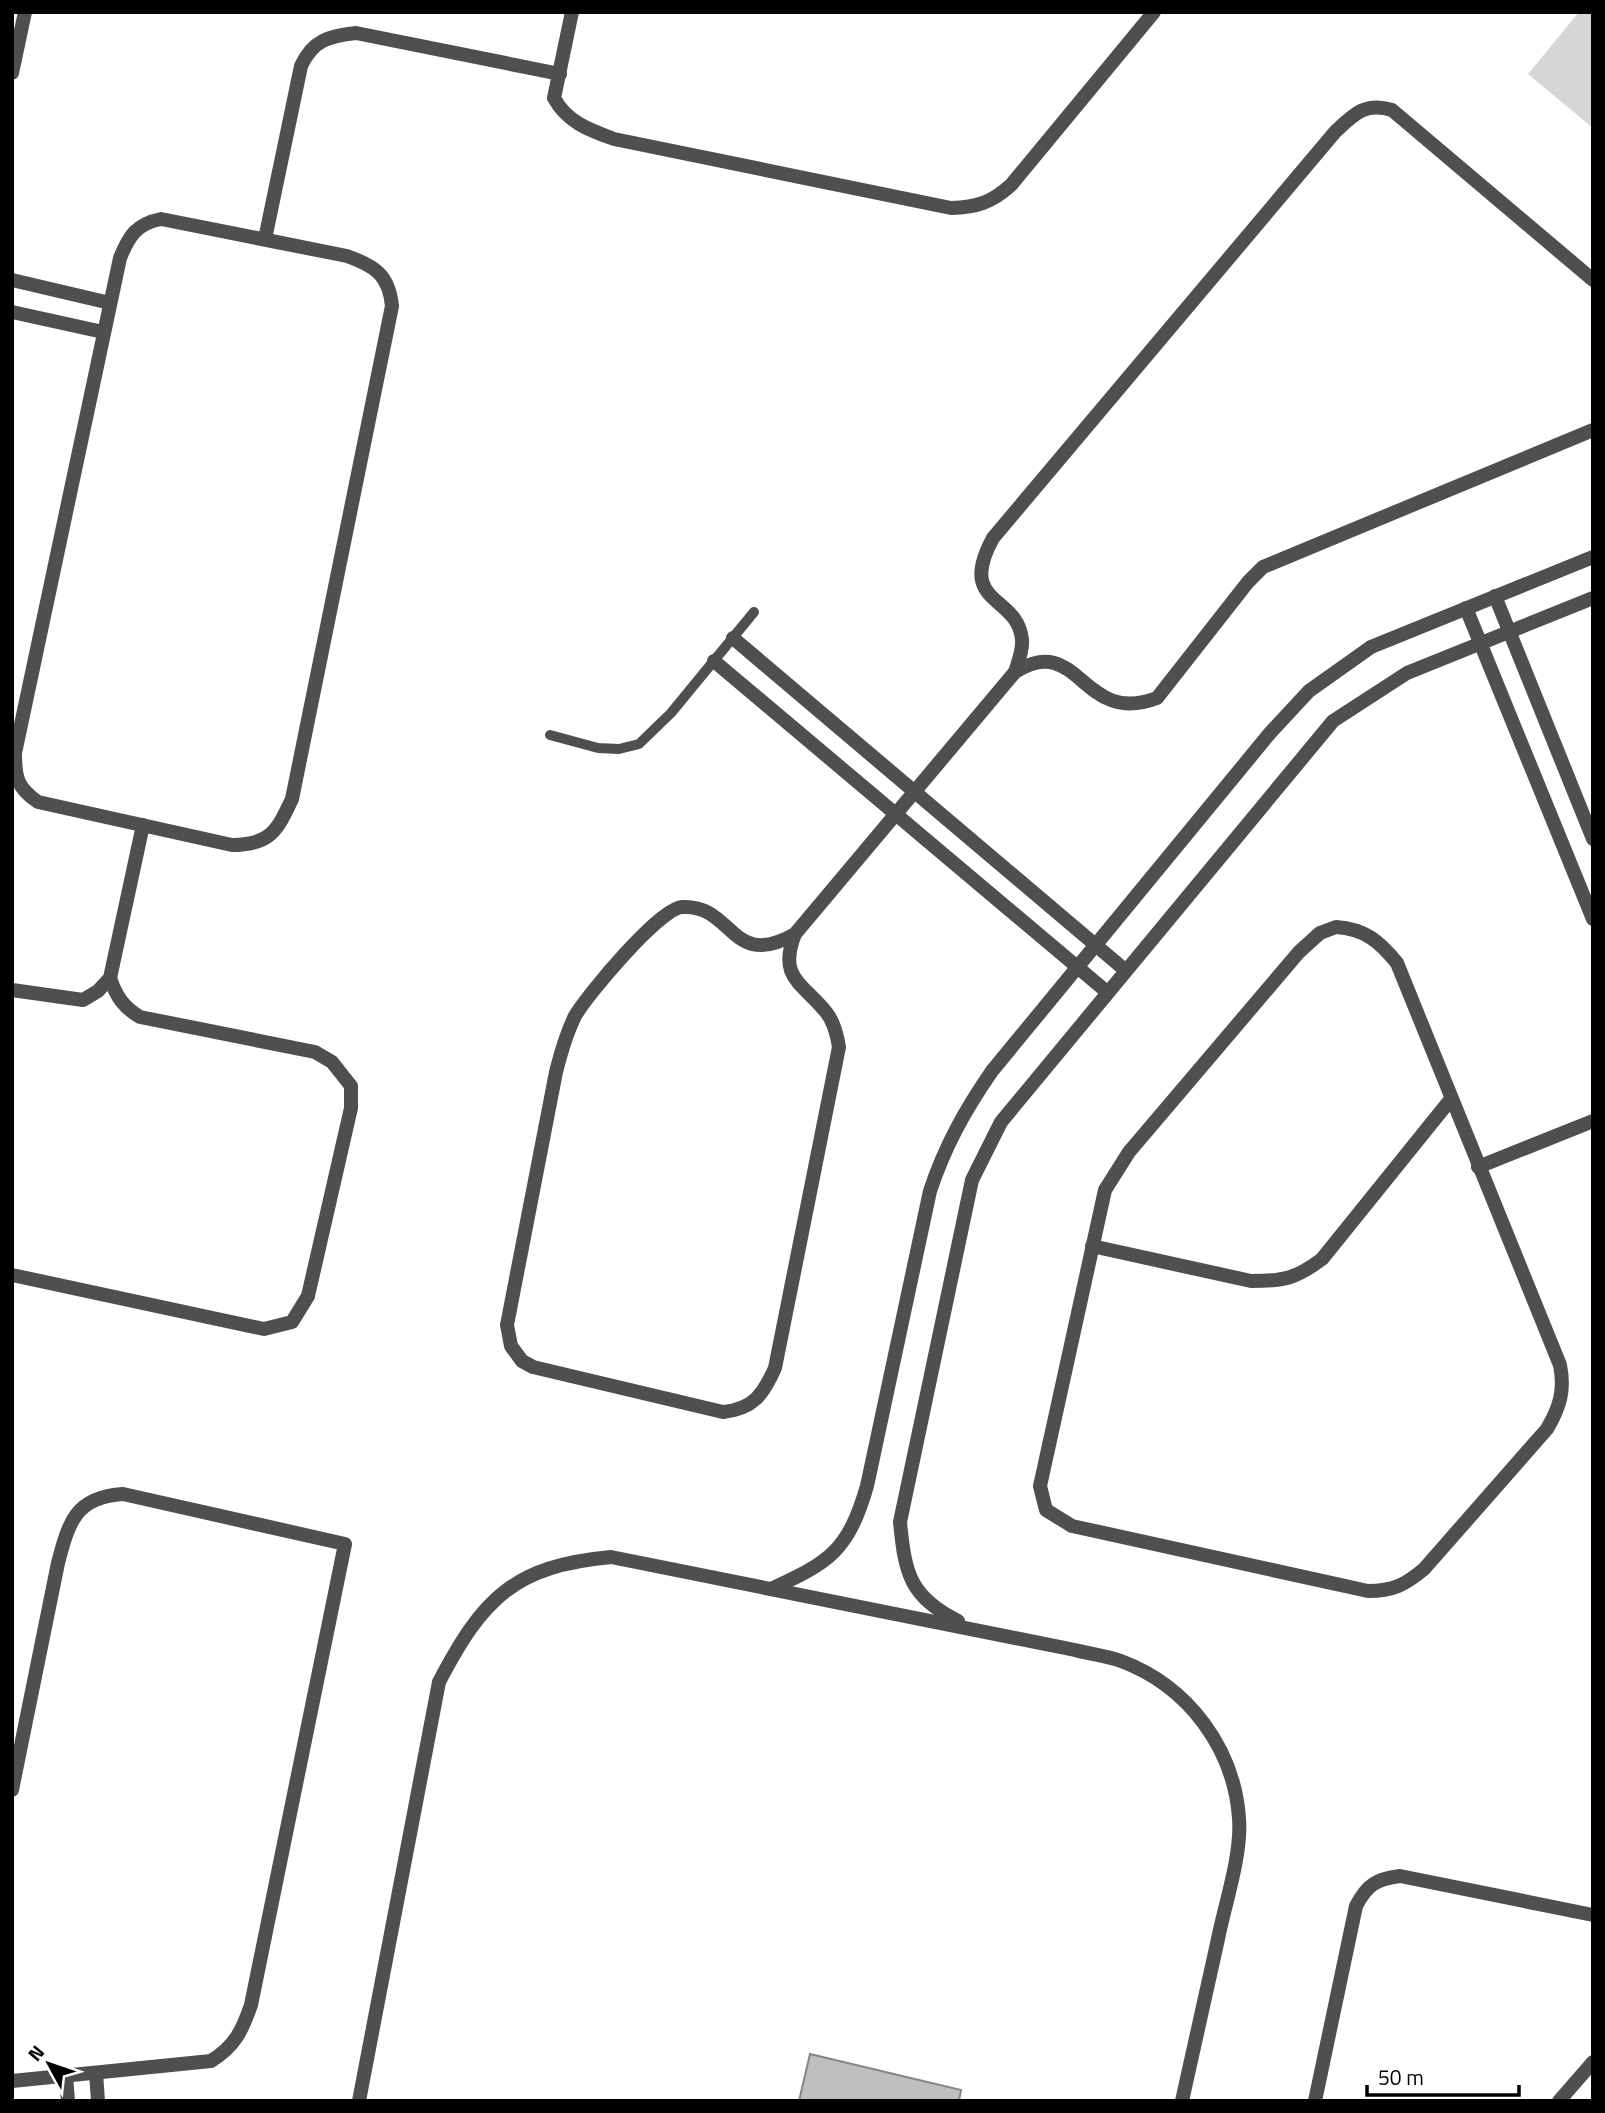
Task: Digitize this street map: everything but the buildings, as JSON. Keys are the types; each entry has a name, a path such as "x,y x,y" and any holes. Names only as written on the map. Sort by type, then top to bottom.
{"street":[{"path":"12,74 25,12"},
{"path":"572,12 554,98 561,110 590,131 614,139 951,208 978,207 994,200 1011,185 1154,12"},
{"path":"265,239 301,66 308,51 318,42 332,36 356,33 560,74"},
{"path":"1015,672 1022,640 1016,621 992,599 981,580 981,561 993,538 1335,132 1359,109 1377,105 1392,110 1593,280"},
{"path":"161,219 265,239 348,256 373,265 391,290 393,306 292,799 277,828 267,838 253,845 232,845 38,802 24,793 15,778 15,753 120,258 130,235 145,222 161,219"},
{"path":"12,280 110,303"},
{"path":"12,312 103,332"},
{"path":"795,934 776,945 745,943 710,914 695,908 679,907 665,913 647,929 577,1013 565,1039 556,1072 507,1325 511,1346 522,1360 533,1367 723,1412 748,1406 766,1388 775,1368 839,1056 836,1028 827,1013 793,980 788,950 795,934 1015,672 1044,659 1059,663 1111,702 1140,704 1157,698 1248,582 1264,567 1593,429"},
{"path":"771,1589 808,1572 832,1556 856,1523 867,1486 914,1257 944,1150 964,1112 992,1071 1270,733 1309,691 1371,647 1593,557"},
{"path":"1496,596 1593,839"},
{"path":"975,1630 933,1608 915,1588 907,1571 900,1522 972,1180 985,1151 1012,1106 1333,722 1407,673 1593,598"},
{"path":"1466,608 1593,919"},
{"path":"733,638 1125,970"},
{"path":"713,661 1107,992"},
{"path":"12,1275 264,1329 292,1322 308,1296 351,1108 351,1086 332,1062 316,1052 140,1017 126,1009 115,994 110,978 143,825"},
{"path":"1336,927 1355,928 1369,935 1397,963 1478,1167 1560,1365 1564,1383 1557,1412 1539,1439 1424,1569 1406,1584 1389,1591 1368,1591 1072,1526 1046,1510 1040,1486 1105,1190 1129,1152 1299,952 1320,933 1336,927"},
{"path":"12,990 83,1000 98,991 110,978"},
{"path":"1092,1246 1251,1280 1277,1281 1299,1277 1322,1259 1451,1099"},
{"path":"1478,1167 1593,1121"},
{"path":"12,1790 58,1563 67,1529 81,1508 101,1495 123,1494 345,1544 251,2005 242,2033 230,2050 211,2061 12,2081"},
{"path":"359,2101 439,1682 460,1641 495,1597 533,1574 571,1561 611,1557 1122,1661 1169,1686 1198,1713 1221,1749 1234,1783 1240,1821 1232,1873 1182,2101"},
{"path":"1315,2101 1356,1906 1366,1887 1382,1879 1400,1876 1593,1915"},
{"path":"1559,2101 1593,2062"},
{"path":"352,2101 365,2069"},
{"path":"96,2073 98,2101"},
{"path":"65,2076 68,2101"}],"lane":[{"path":"550,735 598,748 619,749 639,744 657,729 754,612"}],"shaded area":[{"path":"1579,12 1593,12 1593,128 1528,74"}]}
